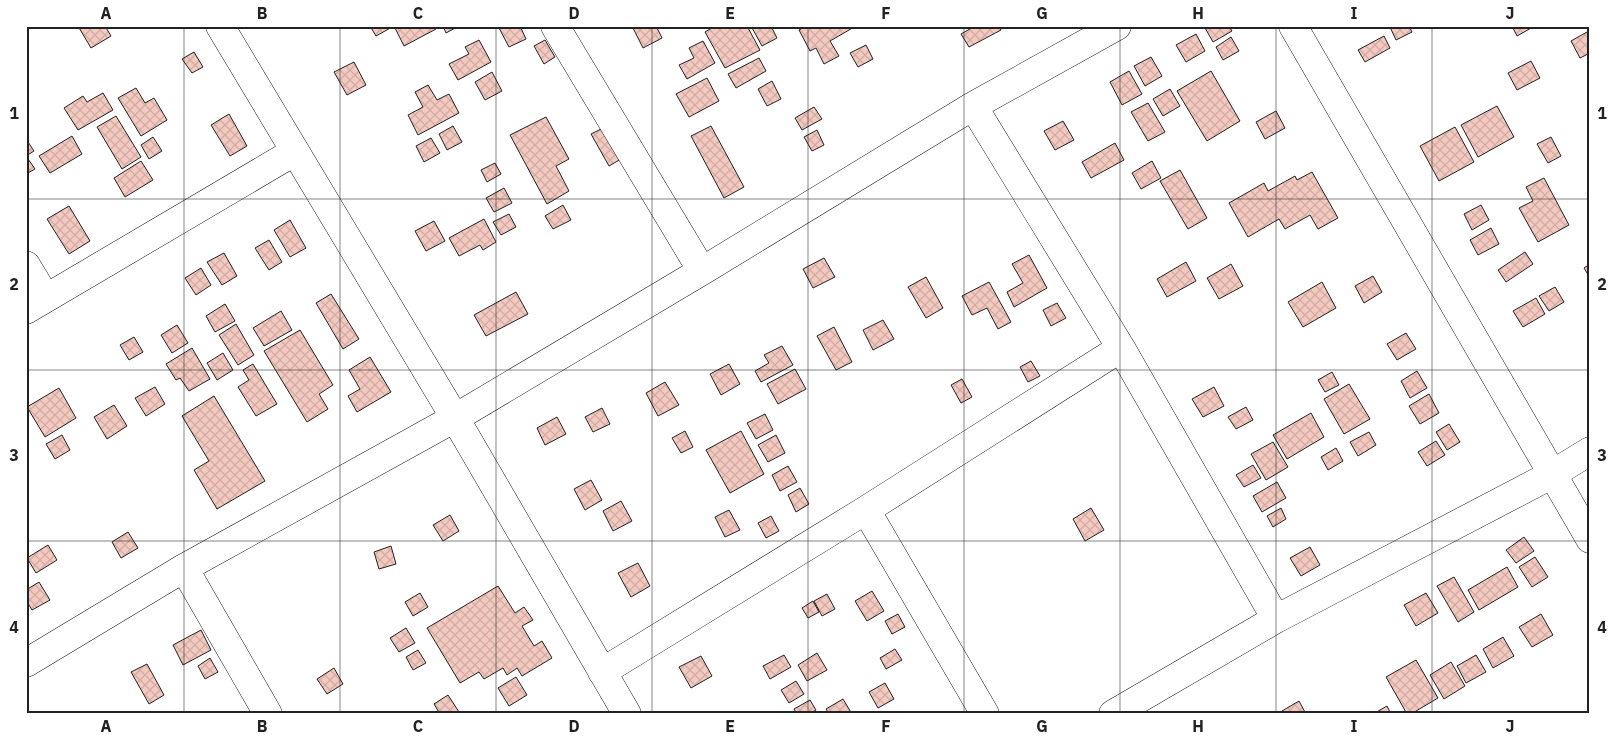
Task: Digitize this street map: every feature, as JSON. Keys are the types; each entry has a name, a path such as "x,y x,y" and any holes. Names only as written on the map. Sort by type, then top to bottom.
{"street":[{"path":"220,26 454,418 626,714"},
{"path":"555,26 702,271"},
{"path":"26,663 184,568 454,418 702,271 973,106 1117,26"},
{"path":"1293,26 1551,475 1590,539"},
{"path":"973,106 1121,348 1276,619"},
{"path":"26,265 36,304 294,152"},
{"path":"602,672 866,510 1121,348"},
{"path":"1113,714 1276,619 1551,475 1590,452"},
{"path":"866,510 986,714"},
{"path":"184,568 268,714"}],"building":[{"path":"78,26 105,26 111,36 91,48"},
{"path":"370,26 394,26 376,36"},
{"path":"398,26 435,26 436,29 404,46 395,28"},
{"path":"443,26 459,26 446,33"},
{"path":"503,26 520,26 526,39 509,47 499,28"},
{"path":"632,26 656,26 662,38 643,48"},
{"path":"715,26 747,26 760,50 725,68 705,32"},
{"path":"751,26 771,26 777,38 762,46"},
{"path":"806,26 856,26 830,41 839,56 824,64 816,48 810,51 799,30"},
{"path":"975,26 999,26 1001,30 969,47 961,34"},
{"path":"1204,26 1229,26 1232,31 1213,42"},
{"path":"1409,26 1412,32 1396,40 1390,27"},
{"path":"1512,26 1533,26 1533,27 1517,36"},
{"path":"1587,32 1590,36 1590,53 1580,58 1571,41"},
{"path":"1196,34 1205,51 1186,62 1176,45"},
{"path":"1384,36 1390,48 1365,62 1358,50"},
{"path":"1231,37 1239,51 1223,60 1216,47"},
{"path":"479,40 491,62 458,80 449,64 469,54 465,47"},
{"path":"545,40 555,57 544,64 534,46"},
{"path":"703,41 715,63 687,79 679,65 694,58 689,48"},
{"path":"866,45 873,59 858,67 850,53"},
{"path":"194,52 203,67 192,73 182,59"},
{"path":"1151,57 1162,76 1145,86 1134,66"},
{"path":"759,58 766,71 736,88 728,74"},
{"path":"1531,61 1540,78 1517,90 1508,73"},
{"path":"354,62 366,85 347,95 334,72"},
{"path":"1129,71 1142,94 1122,105 1110,82"},
{"path":"1211,71 1240,121 1207,141 1177,91"},
{"path":"492,72 502,91 485,100 475,82"},
{"path":"707,78 719,101 689,117 676,94"},
{"path":"772,81 781,99 767,106 758,89"},
{"path":"428,85 437,100 449,94 459,113 418,135 408,115 423,107 415,92"},
{"path":"136,88 145,103 154,98 167,120 141,136 118,98"},
{"path":"1170,89 1180,106 1163,116 1153,99"},
{"path":"103,93 113,110 78,130 64,108 83,96 87,102"},
{"path":"1148,103 1165,132 1148,141 1131,112"},
{"path":"1497,106 1514,137 1478,157 1461,125"},
{"path":"814,107 822,119 802,130 795,118"},
{"path":"1276,111 1285,128 1265,139 1256,122"},
{"path":"229,114 247,146 230,156 211,125"},
{"path":"116,116 141,157 122,169 97,127"},
{"path":"546,117 569,159 556,166 569,191 547,204 510,135"},
{"path":"1063,121 1074,140 1055,150 1044,131"},
{"path":"453,126 462,142 447,150 439,134"},
{"path":"711,126 744,187 724,198 691,136"},
{"path":"1455,127 1474,162 1439,181 1420,146"},
{"path":"603,128 621,159 609,166 591,134"},
{"path":"817,130 824,145 812,151 804,137"},
{"path":"72,136 82,154 50,173 39,156"},
{"path":"153,137 162,151 149,159 141,145"},
{"path":"1551,137 1561,156 1548,163 1537,144"},
{"path":"431,138 440,153 424,162 416,146"},
{"path":"26,139 34,151 26,156"},
{"path":"1115,143 1124,160 1091,178 1082,162"},
{"path":"26,156 35,169 26,174"},
{"path":"141,161 153,180 125,197 114,178"},
{"path":"1152,161 1161,178 1141,189 1132,173"},
{"path":"495,163 501,174 487,182 481,170"},
{"path":"1180,170 1207,218 1188,229 1160,181"},
{"path":"1312,172 1338,218 1318,229 1310,215 1285,229 1279,219 1248,237 1229,203 1264,183 1268,191 1295,176 1297,180"},
{"path":"1544,178 1569,225 1538,242 1519,208 1533,201 1526,187"},
{"path":"504,188 512,203 494,212 486,198"},
{"path":"563,205 571,220 553,229 545,216"},
{"path":"1481,205 1489,220 1472,230 1464,214"},
{"path":"69,206 90,241 69,254 47,219"},
{"path":"509,214 516,227 501,235 493,222"},
{"path":"484,219 496,242 483,250 480,245 459,256 449,238"},
{"path":"290,220 306,248 290,257 274,230"},
{"path":"434,221 445,241 426,251 415,231"},
{"path":"1491,228 1499,244 1478,255 1470,240"},
{"path":"269,240 282,262 269,270 255,248"},
{"path":"1525,252 1533,264 1506,282 1498,270"},
{"path":"224,253 237,276 222,285 207,262"},
{"path":"1029,255 1047,288 1014,307 1007,292 1023,283 1012,264"},
{"path":"824,258 835,277 813,288 803,269"},
{"path":"1186,262 1196,281 1167,297 1157,279"},
{"path":"1231,264 1243,286 1219,299 1207,278"},
{"path":"1590,264 1590,278 1584,268"},
{"path":"201,268 211,285 196,295 185,278"},
{"path":"1373,276 1382,292 1364,303 1355,286"},
{"path":"926,277 943,308 926,318 908,287"},
{"path":"989,282 1011,322 998,329 987,308 972,315 962,296"},
{"path":"1322,282 1336,308 1303,327 1288,302"},
{"path":"1555,287 1564,302 1549,311 1539,296"},
{"path":"516,292 528,314 486,336 474,315"},
{"path":"331,294 359,339 343,349 316,303"},
{"path":"1536,298 1545,314 1523,327 1513,311"},
{"path":"1057,303 1066,318 1051,326 1043,310"},
{"path":"225,304 235,321 215,332 206,316"},
{"path":"281,311 292,330 264,346 253,328"},
{"path":"883,320 894,339 873,350 863,330"},
{"path":"236,324 254,355 238,365 219,335"},
{"path":"177,325 188,343 172,353 161,335"},
{"path":"834,327 852,362 836,370 817,336"},
{"path":"300,330 333,385 319,394 328,409 307,422 264,351"},
{"path":"1406,333 1416,349 1397,360 1387,344"},
{"path":"134,337 143,352 129,360 120,345"},
{"path":"782,346 793,365 761,382 755,371 769,363 764,355"},
{"path":"192,348 210,379 189,391 180,378 176,380 166,364"},
{"path":"223,353 233,370 217,380 207,363"},
{"path":"370,357 391,392 357,412 348,396 360,389 349,370"},
{"path":"1031,361 1040,376 1028,382 1020,367"},
{"path":"253,364 277,404 256,416 238,387 249,380 243,370"},
{"path":"729,364 740,384 721,395 710,374"},
{"path":"795,369 806,389 778,404 767,384"},
{"path":"1417,371 1427,388 1410,398 1401,381"},
{"path":"1332,372 1339,385 1325,392 1318,380"},
{"path":"962,379 972,397 961,403 951,385"},
{"path":"665,382 679,405 658,416 646,393"},
{"path":"1349,384 1370,419 1344,434 1324,399"},
{"path":"155,387 165,404 146,416 135,398"},
{"path":"1214,387 1224,406 1203,417 1192,399"},
{"path":"59,388 76,418 45,437 27,407"},
{"path":"1429,394 1439,413 1420,424 1409,406"},
{"path":"214,396 265,481 217,509 194,470 209,461 182,416"},
{"path":"114,405 127,426 107,439 94,417"},
{"path":"1246,407 1253,420 1236,429 1228,417"},
{"path":"602,408 610,424 593,432 585,417"},
{"path":"1311,413 1324,437 1287,459 1273,435"},
{"path":"765,414 773,430 756,439 747,423"},
{"path":"557,417 566,434 545,445 537,428"},
{"path":"1449,424 1460,442 1447,450 1436,432"},
{"path":"685,431 693,447 681,453 672,438"},
{"path":"741,431 764,474 730,493 706,450"},
{"path":"1369,432 1376,445 1358,456 1350,442"},
{"path":"62,435 70,450 55,459 46,444"},
{"path":"776,435 785,453 768,462 758,445"},
{"path":"1436,441 1445,455 1427,466 1418,452"},
{"path":"1273,442 1288,467 1266,480 1251,454"},
{"path":"1336,448 1343,461 1328,470 1321,457"},
{"path":"1253,465 1261,478 1244,487 1236,475"},
{"path":"788,466 797,482 780,491 772,475"},
{"path":"591,480 602,500 585,510 574,489"},
{"path":"1277,482 1286,498 1262,512 1253,496"},
{"path":"800,488 809,504 796,512 788,495"},
{"path":"621,501 632,521 613,531 603,511"},
{"path":"1091,508 1104,530 1085,541 1073,519"},
{"path":"1281,508 1286,519 1273,527 1267,516"},
{"path":"729,510 740,530 725,537 715,517"},
{"path":"450,515 459,531 443,541 433,525"},
{"path":"771,516 779,531 766,538 758,523"},
{"path":"128,532 138,548 121,558 112,542"},
{"path":"1524,537 1534,551 1516,563 1506,550"},
{"path":"48,545 57,560 36,573 27,558"},
{"path":"391,546 396,564 379,569 374,552"},
{"path":"1310,547 1320,565 1301,576 1290,558"},
{"path":"1535,557 1548,577 1532,587 1519,567"},
{"path":"638,563 650,586 631,597 618,573"},
{"path":"1507,567 1518,587 1479,610 1468,590"},
{"path":"1454,577 1474,612 1458,622 1437,586"},
{"path":"39,582 50,600 32,610 26,600 26,590"},
{"path":"498,586 515,613 524,607 533,620 522,626 534,646 542,641 552,658 522,676 517,668 507,675 503,668 484,679 479,672 460,683 427,628"},
{"path":"872,591 884,611 867,621 855,601"},
{"path":"420,593 428,607 413,616 405,602"},
{"path":"1426,593 1438,613 1416,626 1404,605"},
{"path":"827,594 835,609 822,616 814,601"},
{"path":"813,601 819,612 808,618 802,608"},
{"path":"898,614 905,627 892,634 885,621"},
{"path":"1541,614 1553,635 1532,647 1519,627"},
{"path":"406,628 415,643 399,652 390,638"},
{"path":"201,630 211,650 183,665 173,645"},
{"path":"1503,637 1514,656 1493,668 1483,649"},
{"path":"895,649 902,660 886,669 880,658"},
{"path":"418,650 426,663 413,670 406,657"},
{"path":"817,653 827,670 807,681 798,665"},
{"path":"784,655 791,667 770,679 763,666"},
{"path":"1476,655 1486,672 1466,683 1457,666"},
{"path":"701,656 712,676 691,688 679,667"},
{"path":"210,658 218,672 205,679 198,666"},
{"path":"1416,660 1438,698 1411,714 1407,714 1386,677"},
{"path":"1451,662 1465,686 1444,699 1430,675"},
{"path":"147,664 164,695 149,704 131,672"},
{"path":"334,668 343,684 327,694 317,679"},
{"path":"516,677 527,695 509,706 498,688"},
{"path":"796,681 804,694 789,703 781,690"},
{"path":"885,683 894,699 878,708 869,692"},
{"path":"448,695 459,712 456,714 440,714 434,704"},
{"path":"843,699 852,714 829,714 826,709"},
{"path":"810,700 816,710 809,714 797,714 794,709"},
{"path":"1299,701 1306,714 1283,714 1282,711"},
{"path":"1387,706 1391,714 1373,714"}]}
